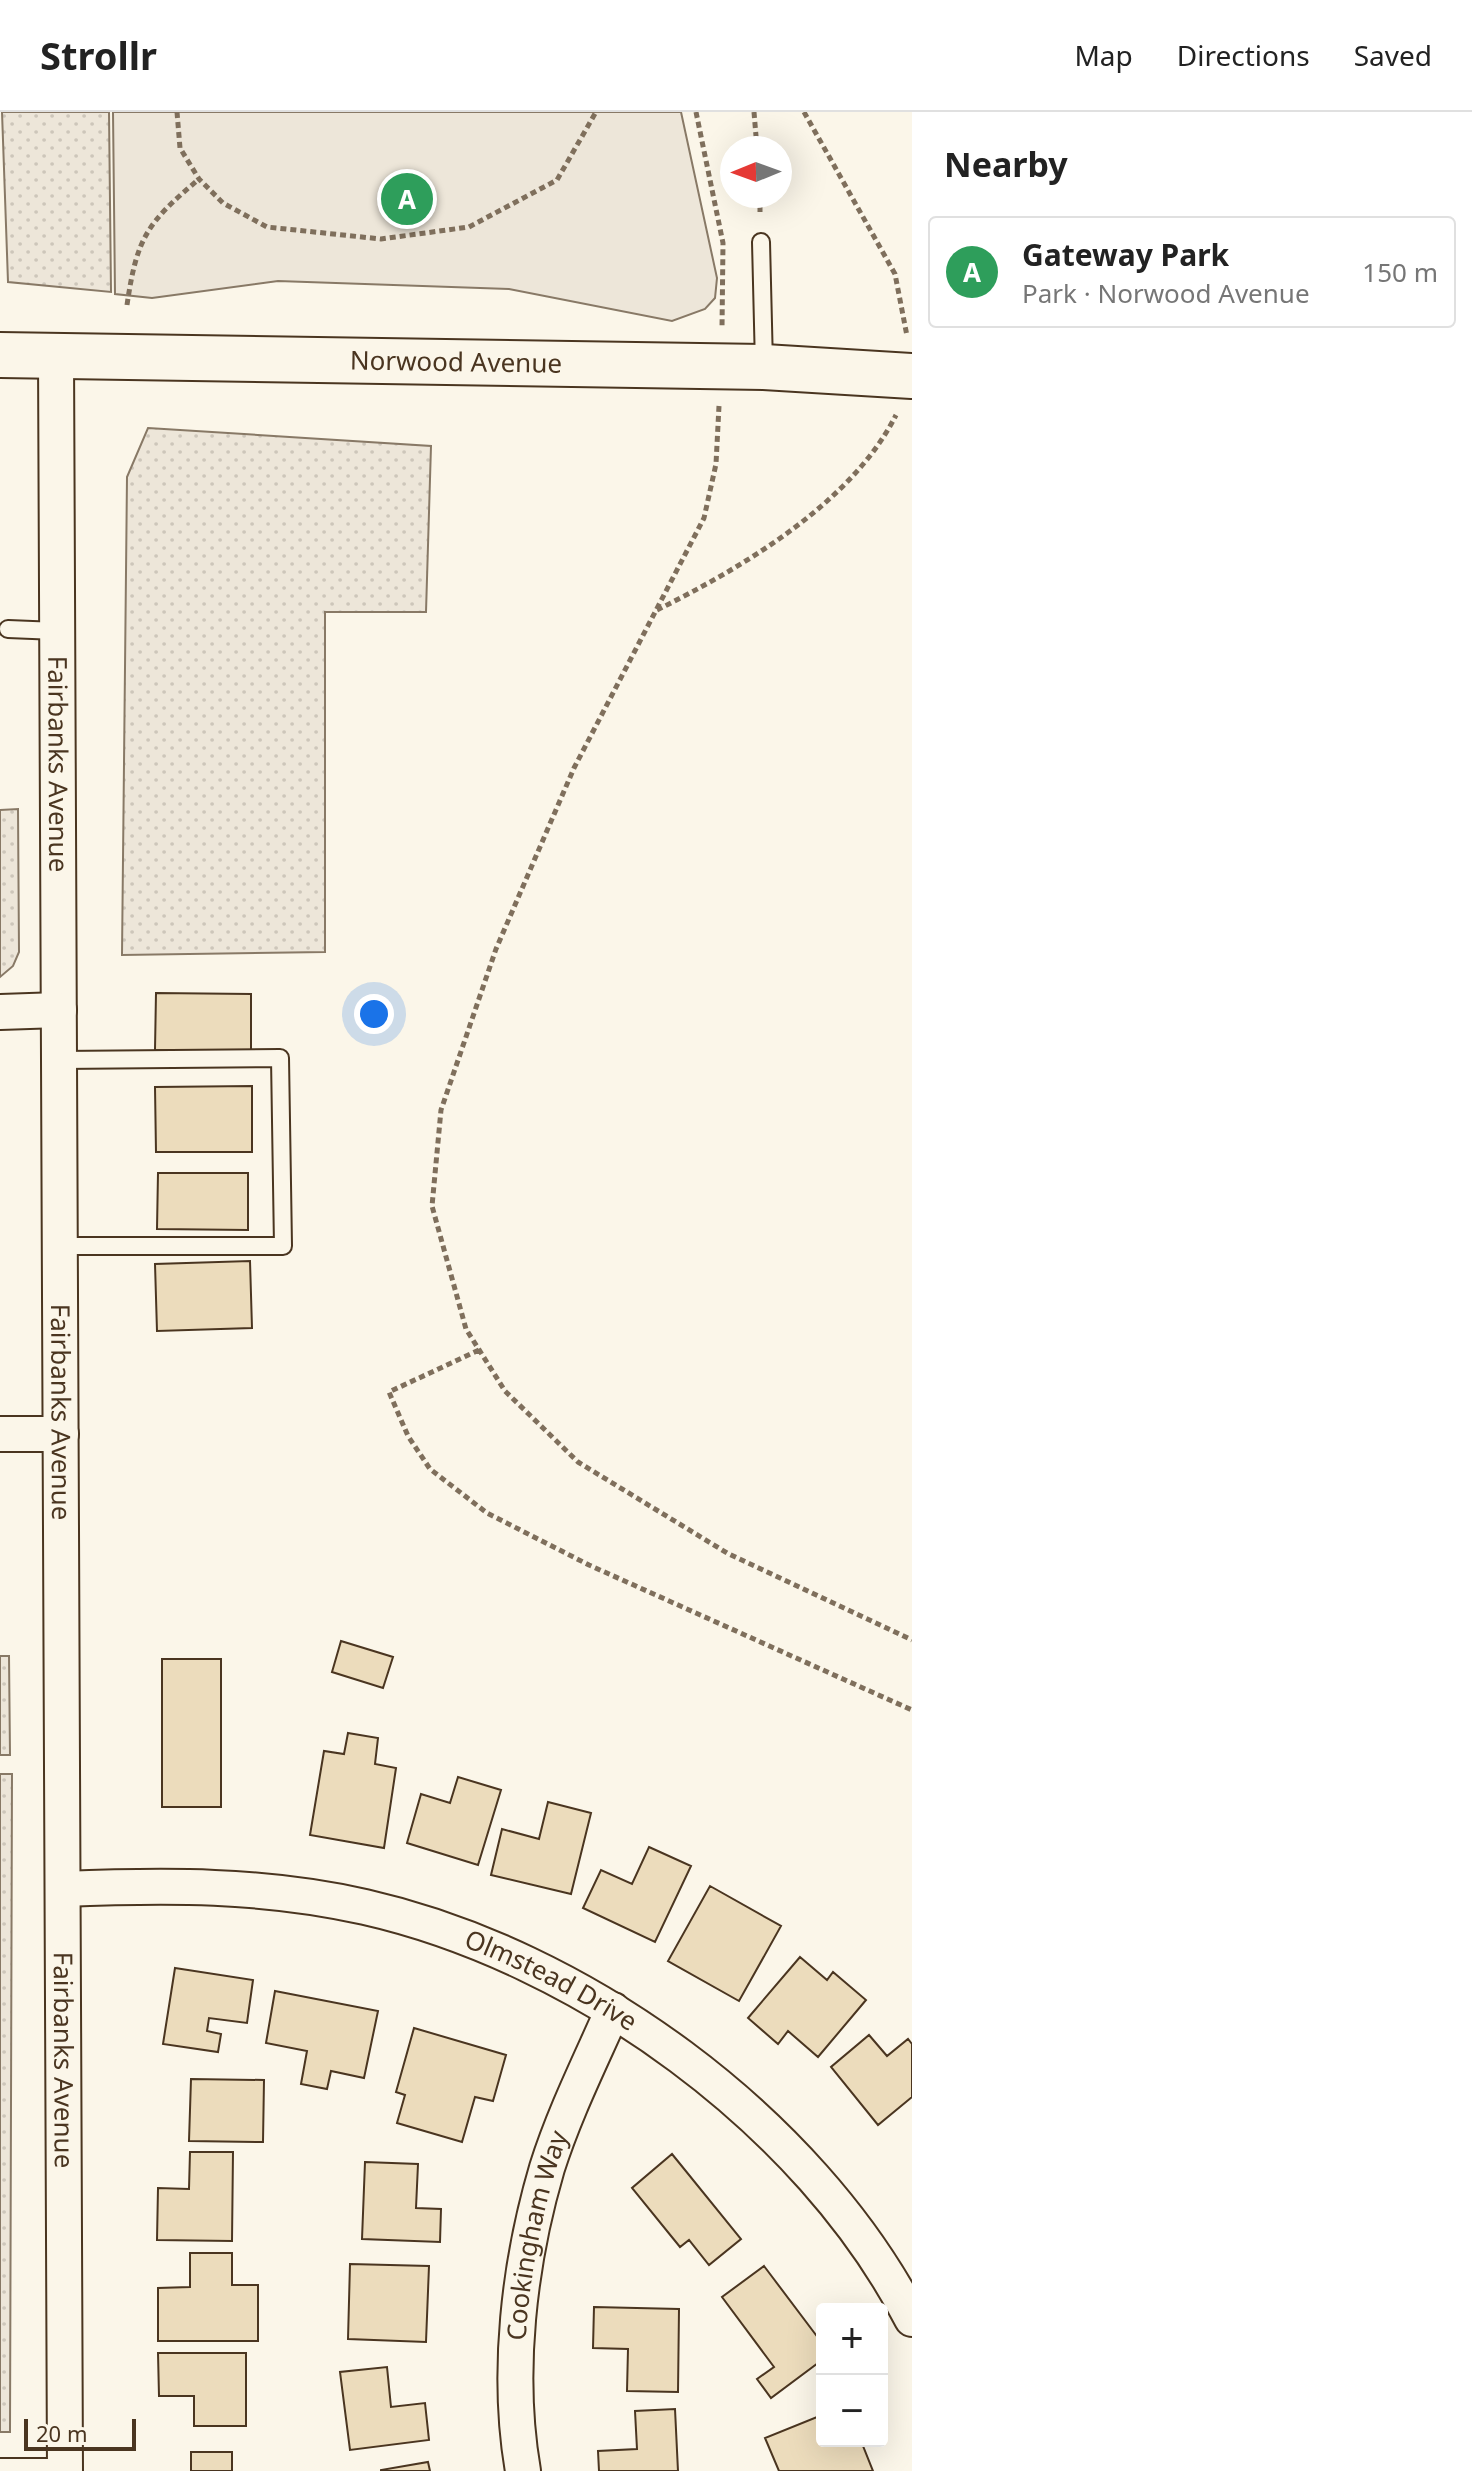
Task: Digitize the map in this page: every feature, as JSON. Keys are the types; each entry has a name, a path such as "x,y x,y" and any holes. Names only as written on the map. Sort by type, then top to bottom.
{"main road":[{"name":"Norwood Avenue","path":"0,355 764,367 907,378"}],"street":[{"name":"Fairbanks Avenue","path":"56,354 65,2469"},
{"path":"0,1012 59,1010"},
{"path":"0,1434 61,1434"},
{"name":"Olmstead Drive","path":"63,1889 221,1886 279,1892 365,1907 502,1952 613,2010 677,2054 750,2115 813,2179 863,2239 912,2319"},
{"name":"Cookingham Way","path":"523,2471 517,2389 520,2313 530,2239 548,2167 613,2010"}],"lane":[{"path":"761,242 764,367"},
{"path":"8,629 57,631"},
{"path":"60,1060 280,1058 283,1246 60,1246"},
{"path":"0,2467 65,2469"}],"path":[{"path":"177,112 180,148 199,179 223,203 267,227 381,239 469,227 557,180 596,112"},
{"path":"696,112 723,243 716,464 704,518 574,768 496,949 441,1110 432,1206 466,1329 505,1391 578,1462 727,1553 912,1640"},
{"path":"754,112 756,136"},
{"path":"656,611 707,585 821,507 880,448 907,378 895,274 804,112"},
{"path":"127,305 133,263 142,235 171,203 199,179"},
{"path":"479,1350 389,1392 408,1436 430,1469 487,1513 589,1565 912,1710"}],"shaded area":[{"path":"2,112 109,112 111,292 8,282"},
{"path":"113,112 681,112 717,278 715,298 705,309 672,321 509,289 278,281 152,298 115,294"},
{"path":"148,428 431,446 426,612 325,612 325,952 122,955 127,477"},
{"path":"18,809 19,952 13,966 0,977 0,810"},
{"path":"0,1656 9,1656 10,1755 0,1755"},
{"path":"0,1774 12,1774 10,2432 0,2432"}],"building":[{"path":"156,993 251,994 251,1052 155,1050"},
{"path":"252,1086 252,1152 156,1152 155,1087"},
{"path":"158,1173 248,1173 248,1230 157,1229"},
{"path":"250,1261 252,1328 157,1331 155,1264"},
{"path":"341,1641 393,1657 383,1688 332,1672"},
{"path":"162,1659 221,1659 221,1807 162,1807"},
{"path":"348,1733 378,1738 375,1764 396,1768 384,1848 310,1835 324,1751 344,1754"},
{"path":"458,1777 501,1790 478,1865 407,1843 421,1794 450,1803"},
{"path":"548,1802 591,1813 571,1894 491,1875 502,1829 539,1839"},
{"path":"649,1847 691,1866 655,1942 583,1908 601,1870 632,1884"},
{"path":"710,1886 781,1926 739,2001 668,1961"},
{"path":"800,1957 827,1980 833,1972 866,2000 818,2057 788,2031 778,2044 748,2018"},
{"path":"175,1968 253,1980 247,2023 209,2018 207,2031 221,2034 218,2052 163,2044"},
{"path":"275,1991 378,2011 364,2078 331,2071 327,2089 301,2084 307,2051 266,2043"},
{"path":"414,2028 506,2055 493,2101 475,2097 462,2142 397,2123 405,2095 396,2092"},
{"path":"869,2035 887,2056 908,2039 912,2044 912,2097 878,2125 831,2067"},
{"path":"191,2079 264,2080 263,2142 189,2141"},
{"path":"190,2152 233,2152 232,2241 157,2240 158,2188 189,2189"},
{"path":"672,2154 741,2239 709,2265 689,2240 680,2247 632,2188"},
{"path":"365,2162 418,2164 416,2208 441,2209 440,2242 362,2239"},
{"path":"190,2253 232,2253 232,2285 258,2285 258,2341 158,2341 158,2288 190,2287"},
{"path":"350,2264 429,2266 426,2342 348,2339"},
{"path":"764,2266 816,2335 816,2364 771,2398 757,2379 774,2367 722,2297"},
{"path":"594,2307 679,2309 678,2392 627,2391 628,2349 593,2348"},
{"path":"158,2353 246,2353 246,2426 194,2426 194,2396 159,2396"},
{"path":"387,2367 391,2407 425,2403 429,2440 350,2450 340,2372"},
{"path":"675,2409 678,2471 599,2471 598,2451 637,2449 635,2411"},
{"path":"816,2417 816,2447 863,2447 873,2471 779,2471 765,2438"},
{"path":"191,2452 232,2452 232,2471 191,2471"},
{"path":"428,2462 430,2471 381,2471 381,2470"}],"place":[{"name":"Gateway Park","path":"407,199"}]}
